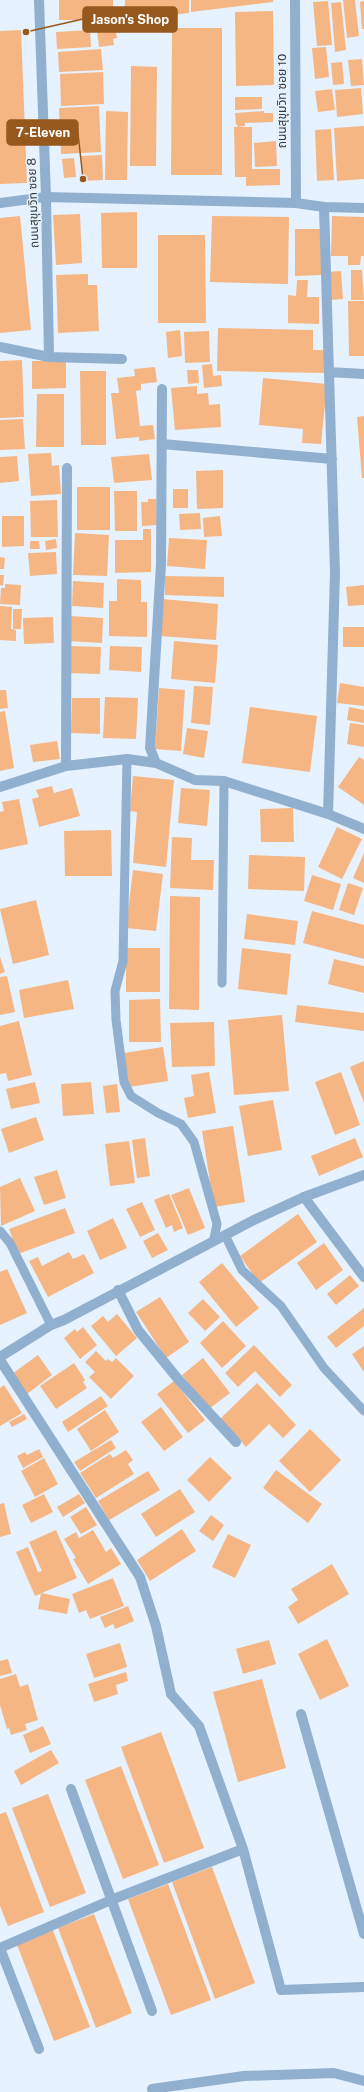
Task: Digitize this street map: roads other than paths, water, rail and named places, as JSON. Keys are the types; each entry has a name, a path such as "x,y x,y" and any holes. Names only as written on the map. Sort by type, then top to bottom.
{"street":[{"name":"ถนนสุขุมวิท ซอย 8","path":"38,0 46,197 49,357"},
{"name":"ถนนสุขุมวิท ซอย 10","path":"295,0 296,203"},
{"path":"0,203 46,197 296,203 324,207 364,208"},
{"path":"324,207 335,573 328,814"},
{"path":"0,347 49,357 122,359"},
{"path":"329,372 364,374"},
{"path":"156,764 150,748 161,564 162,389"},
{"path":"162,444 332,459"},
{"path":"66,766 67,468"},
{"path":"0,787 66,766 127,759 156,764 195,780 224,781 328,814 364,829"},
{"path":"364,1175 304,1197 214,1239 64,1320 51,1325 0,1358 140,1577 156,1626 171,1694 199,1726 243,1849 281,1990 364,1987"},
{"path":"304,1197 364,1277"},
{"path":"118,1290 138,1330 178,1379 236,1442"},
{"path":"301,1714 364,1934"},
{"path":"71,1789 152,2011"},
{"path":"39,2049 0,1948 111,1900 243,1849"},
{"path":"152,2089 244,2076 334,2073 364,2081"}],"lane":[{"path":"127,759 123,961 115,992 116,1020 124,1082 131,1096 158,1113 181,1124 194,1142 217,1224 214,1239"},
{"path":"222,983 224,781"},
{"path":"0,1231 10,1243 51,1325"},
{"path":"224,1235 242,1270 282,1306 324,1368 364,1410"}],"place":[{"name":"Jason's Shop","path":"26,32"},
{"name":"7-Eleven","path":"83,179"}]}
